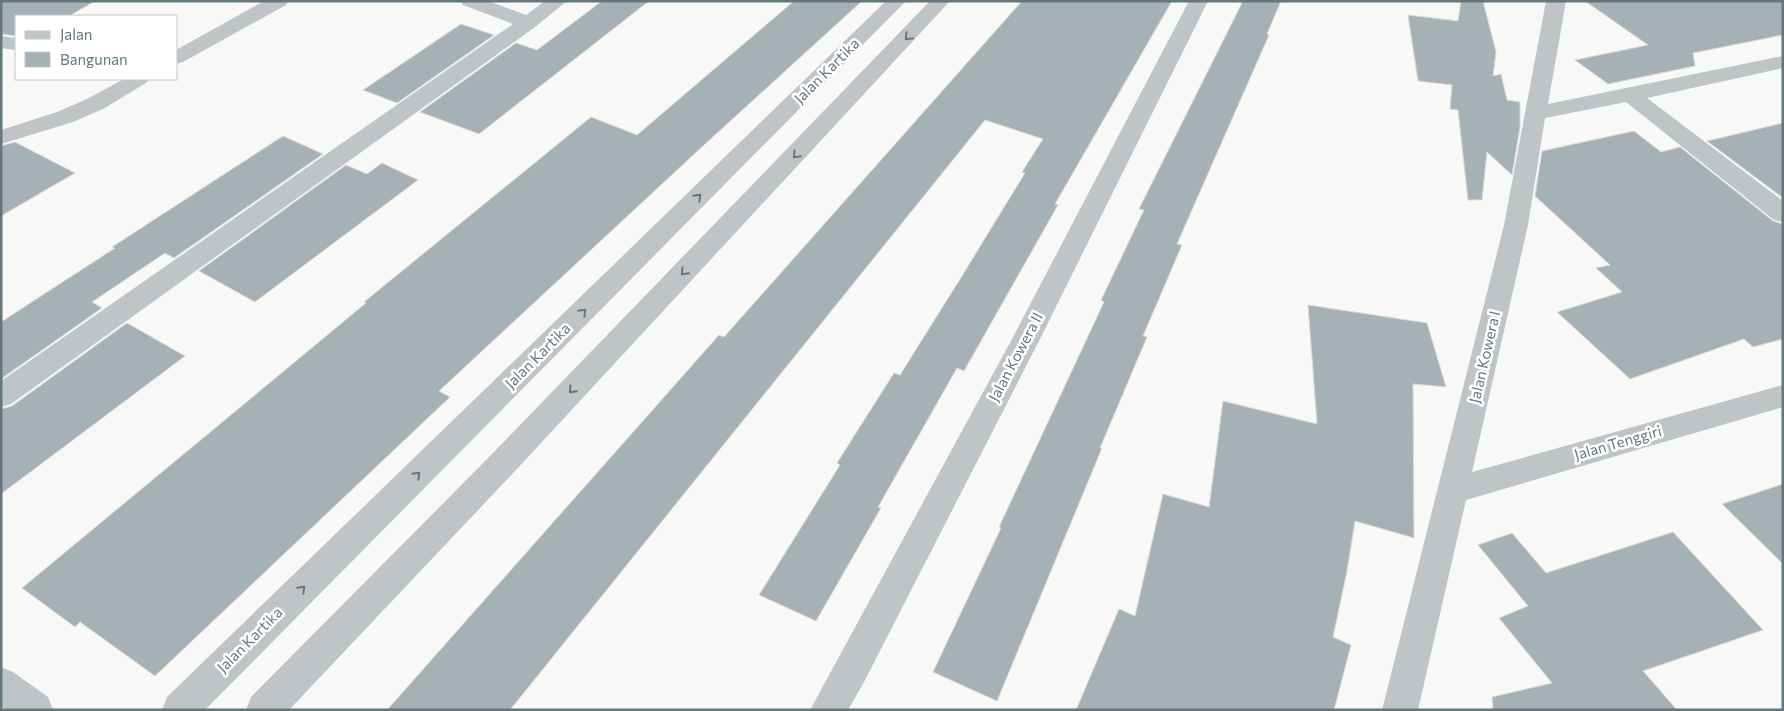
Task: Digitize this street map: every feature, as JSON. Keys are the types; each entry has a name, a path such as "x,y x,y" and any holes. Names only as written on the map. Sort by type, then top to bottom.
{"street":[{"path":"178,57 278,1"},
{"path":"470,1 528,22"},
{"path":"1,396 558,1"},
{"name":"Jalan Kartika","path":"180,710 897,1"},
{"path":"264,710 519,446 941,1"},
{"name":"Jalan Kowera II","path":"828,710 857,661 1199,1"},
{"name":"Jalan Kowera I","path":"1400,710 1516,225 1556,1"},
{"path":"1,42 15,44"},
{"path":"1535,113 1630,95 1783,62"},
{"path":"1,137 65,117 95,104 137,80"},
{"path":"1630,95 1783,214"},
{"name":"Jalan Tenggiri","path":"1454,490 1783,396"},
{"path":"1,684 34,710"}],"building":[{"path":"1,1 95,1 71,15 15,15 15,36 1,34"},
{"path":"602,1 649,1 479,134 420,112 516,43 537,50"},
{"path":"794,1 862,1 439,391 450,397 155,676 80,622 75,627 22,588 366,303 364,302 591,117 637,135"},
{"path":"1022,1 1172,1 1055,204 1058,205 964,371 957,368 878,507 881,508 816,621 759,595 840,465 837,463 894,373 900,375 962,276 1025,173 1022,172 1043,139 985,120 510,710 387,710 719,335 724,337"},
{"path":"1243,1 1281,1 1267,34 1269,35 1177,244 1182,245 1143,336 1147,337 997,701 933,672 1104,302 1101,300 1144,210 1139,209"},
{"path":"1461,1 1483,1 1496,52 1493,76 1501,74 1507,100 1520,102 1520,127 1512,175 1487,152 1482,200 1468,200 1458,110 1450,109 1452,85 1418,81 1408,15 1458,21"},
{"path":"1585,1 1783,1 1783,35 1693,53 1695,66 1608,84 1575,60 1648,45"},
{"path":"461,24 494,35 397,103 363,90"},
{"path":"1783,123 1783,198 1707,141"},
{"path":"1634,131 1661,152 1680,147 1773,221 1783,224 1783,339 1753,347 1744,339 1630,379 1557,312 1622,292 1596,268 1610,265 1535,196 1542,151"},
{"path":"283,136 323,154 174,258 165,253 92,302 102,308 1,379 1,322"},
{"path":"15,142 75,173 1,216 1,146"},
{"path":"382,163 418,180 255,302 199,271 346,165 367,174"},
{"path":"1308,305 1427,323 1446,387 1413,384 1414,538 1355,521 1333,637 1351,645 1334,710 1076,710 1119,609 1135,616 1163,494 1209,507 1223,401 1317,424"},
{"path":"127,323 185,356 1,494 1,409 12,406"},
{"path":"1783,484 1783,564 1722,504"},
{"path":"1673,532 1763,630 1643,671 1677,710 1493,710 1492,697 1552,683 1499,618 1528,606 1478,545 1512,533 1546,573"}]}
